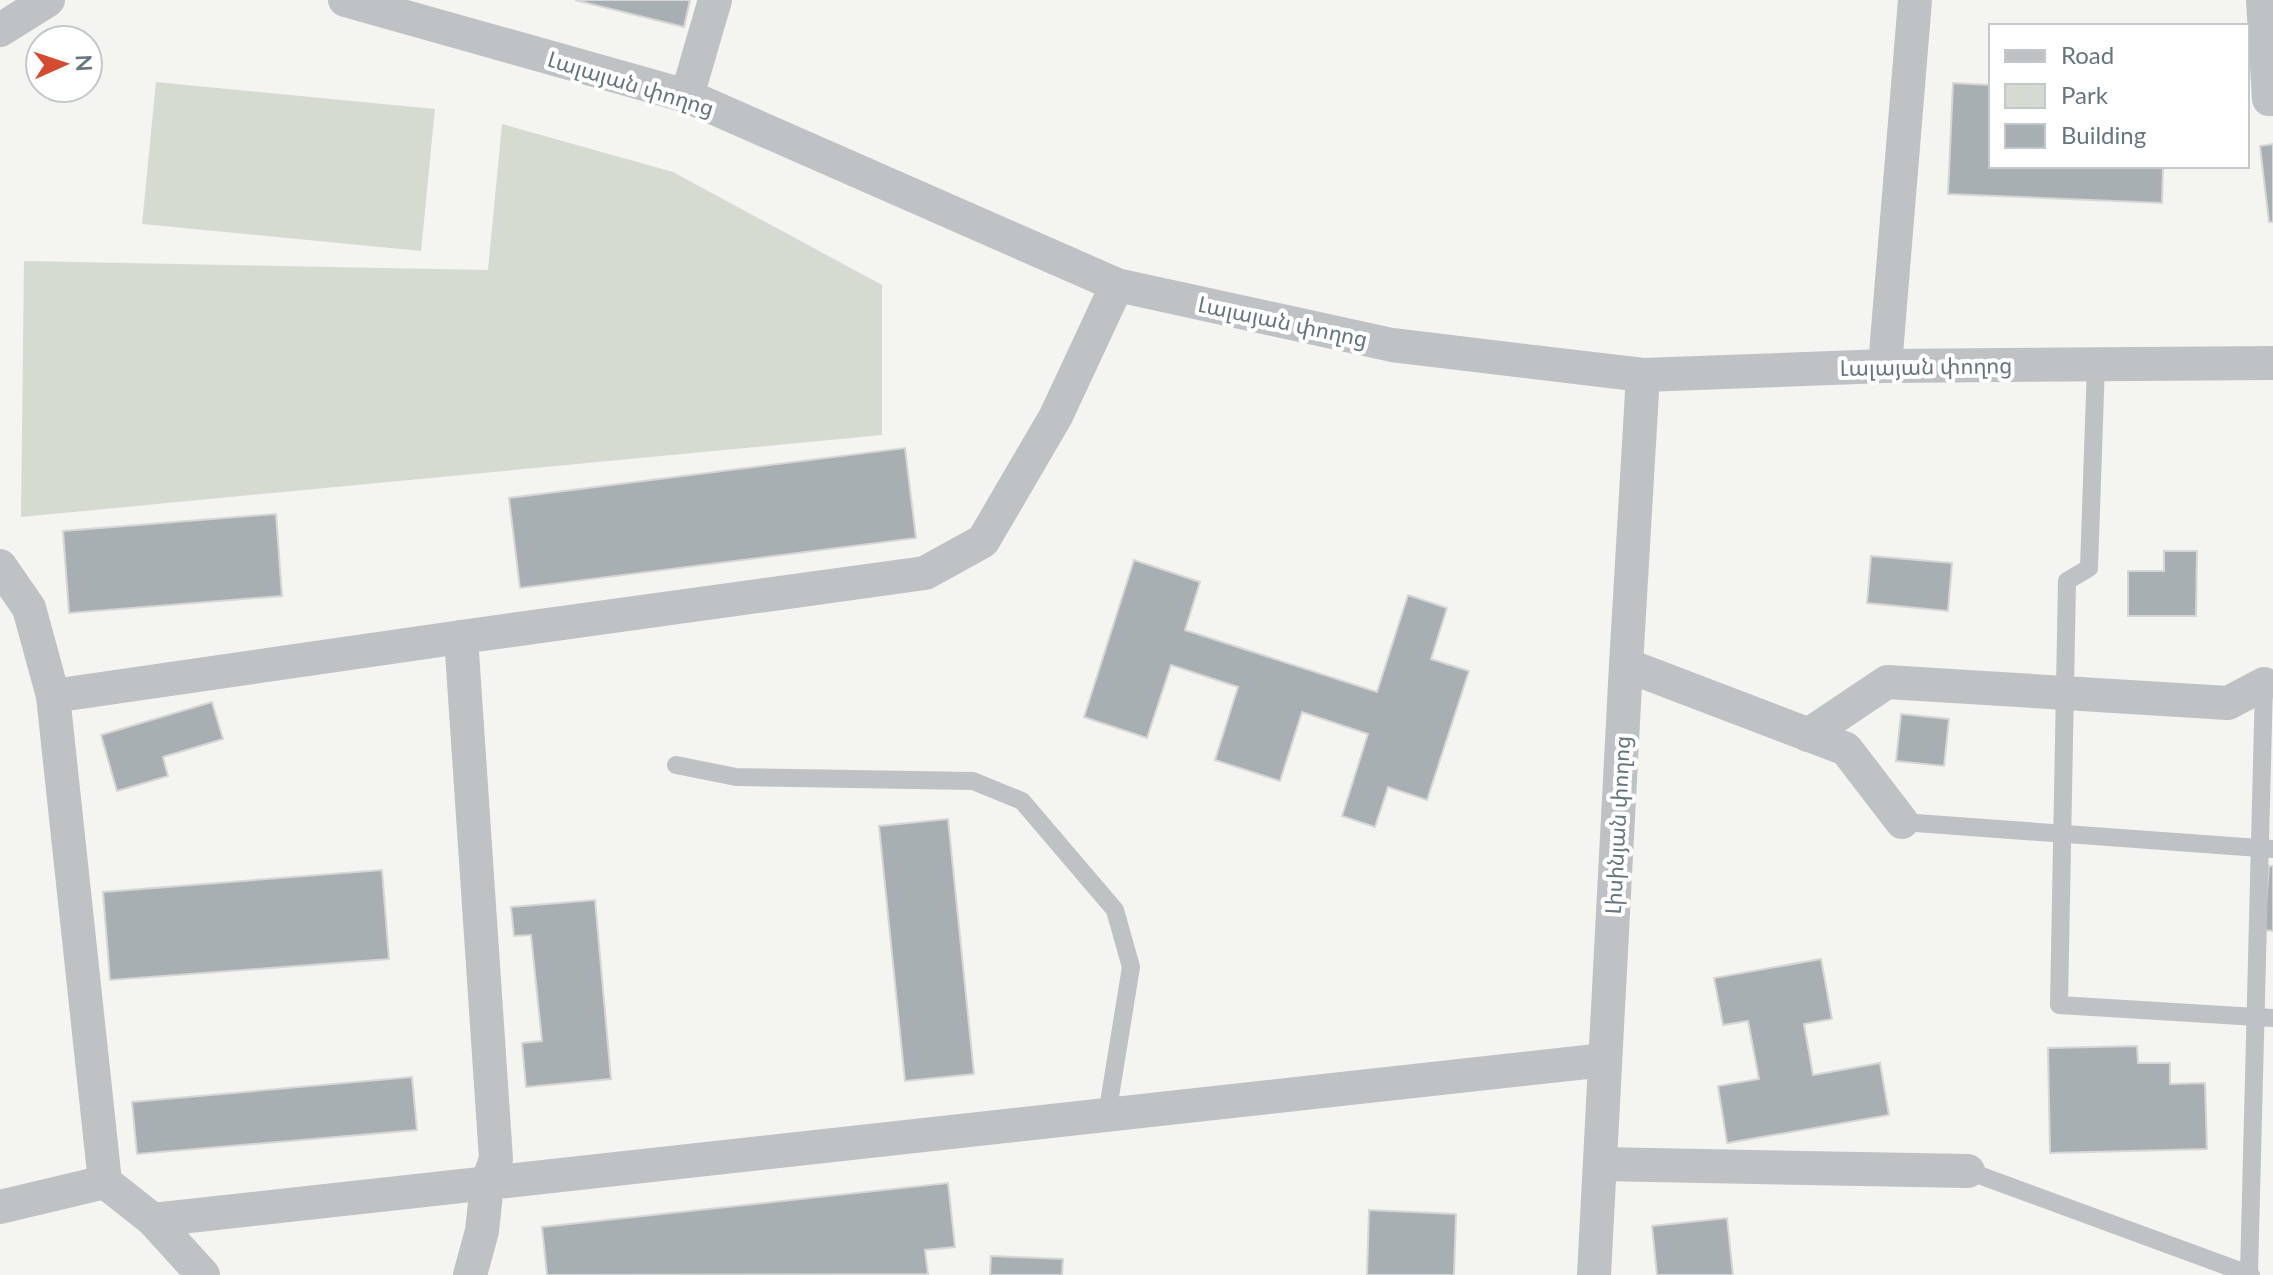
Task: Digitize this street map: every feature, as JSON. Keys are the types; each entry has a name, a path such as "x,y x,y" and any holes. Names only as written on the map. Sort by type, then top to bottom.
{"street":[{"path":"0,30 48,0"},
{"name":"Լալայան փողոց","path":"345,0 687,96 1117,285 1392,345 1643,375 1885,366 2273,363"},
{"path":"687,96 715,0"},
{"path":"1885,366 1915,0"},
{"path":"2263,0 2269,99 2273,99"},
{"path":"53,696 925,573 983,541 1056,416 1117,285"},
{"name":"Լիսինյան փողոց","path":"1594,1275 1643,375"},
{"path":"0,566 29,608 53,696 105,1182 153,1220 203,1275"},
{"path":"461,637 496,1159 487,1184 482,1231 470,1275"},
{"path":"1626,665 1846,749 1902,822"},
{"path":"1808,735 1887,682 2228,703 2269,684"},
{"path":"153,1220 1605,1060"},
{"path":"1600,1164 1968,1171"},
{"path":"0,1207 105,1182"}],"lane":[{"path":"2096,364 2089,568 2067,581 2059,1005 2264,1017"},
{"path":"1968,1171 2250,1274 2264,1017 2269,684"},
{"path":"676,765 736,777 973,781 1022,801 1115,910 1131,967 1107,1115"},
{"path":"1902,822 2266,848"}],"green space":[{"path":"156,82 435,109 421,251 142,224"},
{"path":"502,124 673,172 882,285 882,435 21,517 24,261 488,270"}],"building":[{"path":"575,0 690,0 684,27"},
{"path":"1953,83 1989,85 1989,168 2163,168 2162,203 1948,194"},
{"path":"2273,144 2273,222 2269,222 2260,146"},
{"path":"905,448 916,538 520,588 509,498"},
{"path":"276,514 282,596 69,613 63,531"},
{"path":"2164,551 2197,551 2196,616 2128,616 2128,571 2164,571"},
{"path":"1871,556 1952,563 1948,611 1867,603"},
{"path":"1134,560 1200,582 1185,630 1377,692 1408,595 1447,608 1431,659 1469,671 1427,800 1388,787 1375,827 1342,816 1368,734 1302,712 1280,781 1215,760 1238,687 1171,665 1147,738 1084,717"},
{"path":"212,702 223,739 163,757 168,776 117,791 101,735"},
{"path":"1901,714 1949,719 1944,766 1896,761"},
{"path":"948,819 974,1074 905,1081 879,826"},
{"path":"2269,866 2273,866 2273,931 2264,930"},
{"path":"382,870 389,959 110,980 103,892"},
{"path":"595,900 611,1079 526,1087 522,1043 542,1041 531,935 514,936 511,907"},
{"path":"1821,959 1832,1019 1804,1024 1813,1075 1880,1063 1889,1115 1727,1143 1718,1086 1759,1079 1748,1021 1723,1025 1714,978"},
{"path":"2137,1046 2138,1063 2170,1063 2170,1084 2205,1083 2207,1149 2050,1153 2048,1048"},
{"path":"412,1077 417,1130 137,1154 132,1102"},
{"path":"948,1183 955,1247 925,1250 928,1274 547,1275 542,1227"},
{"path":"1369,1210 1456,1214 1454,1275 1367,1275"},
{"path":"1727,1218 1733,1275 1657,1275 1652,1226"},
{"path":"991,1256 1063,1259 1062,1275 990,1275"}]}
